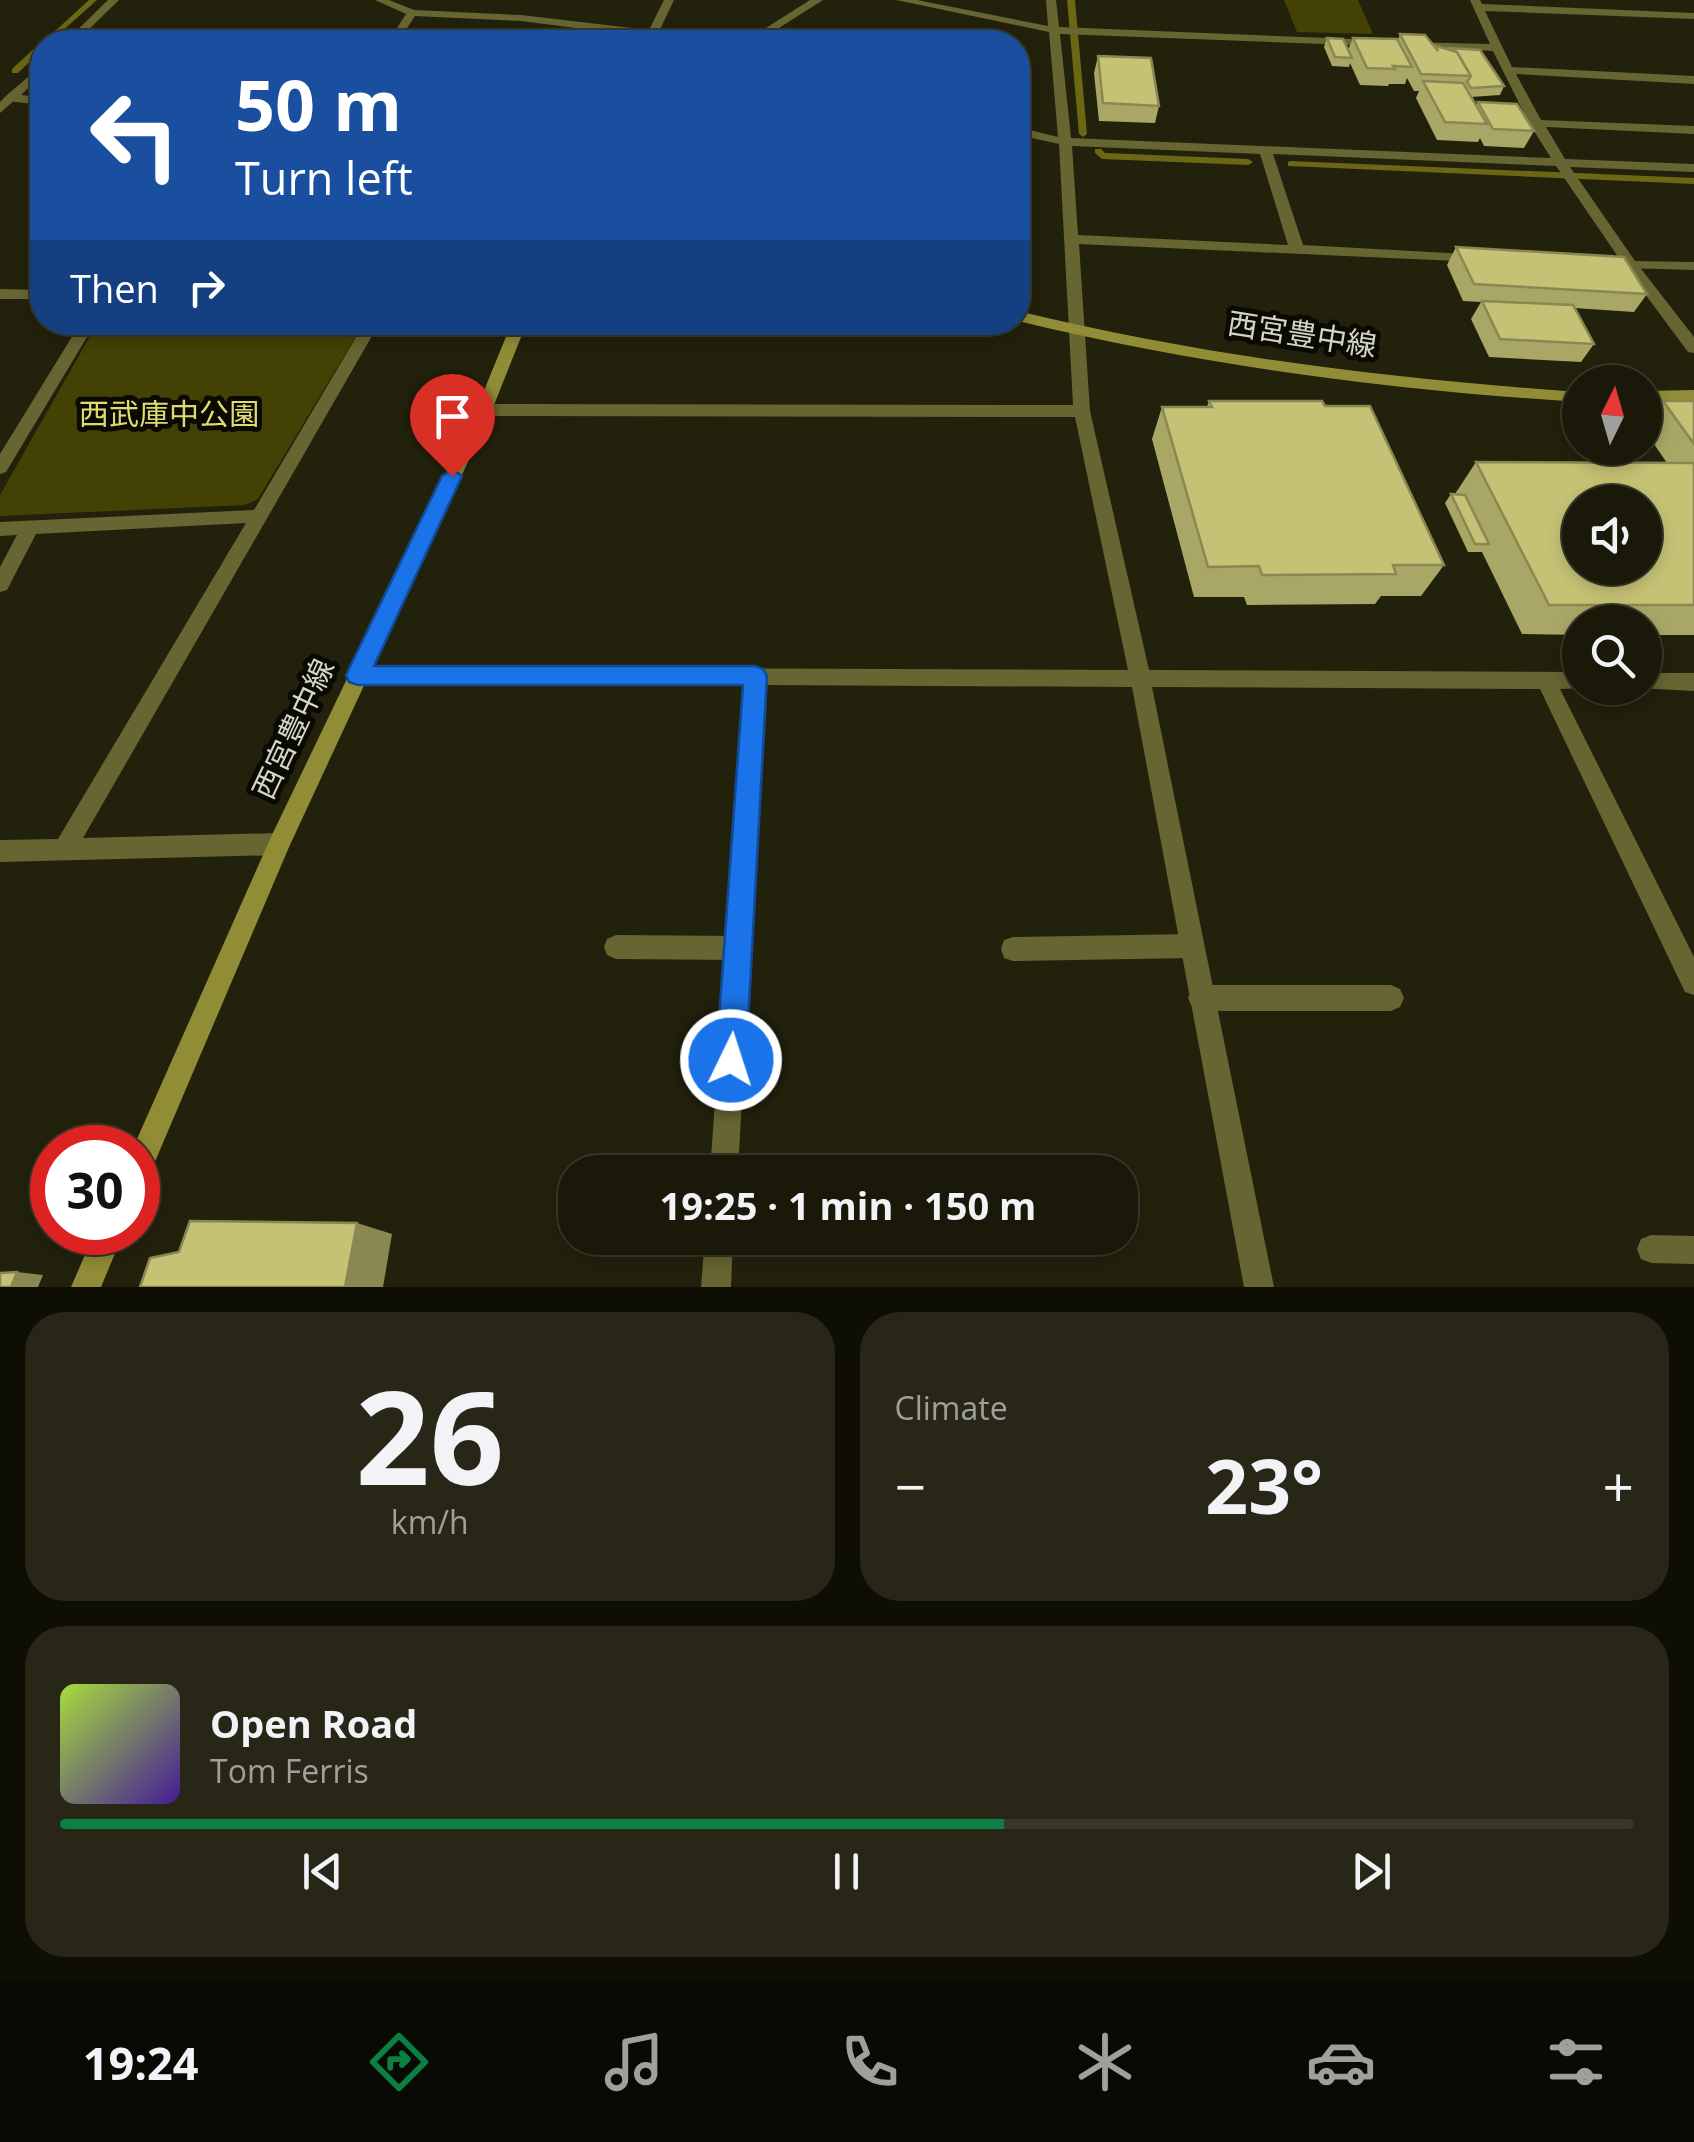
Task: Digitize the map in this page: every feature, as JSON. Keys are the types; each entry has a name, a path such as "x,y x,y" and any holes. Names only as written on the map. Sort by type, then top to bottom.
{"main road":[{"name":"西宮豊中線","path":"1030,319 1076,331 1346,379 1562,396"},
{"name":"西宮豊中線","path":"157,1125 279,844 484,410 515,335"},
{"path":"1662,396 1694,395"},
{"path":"86,1287 100,1255"}],"street":[{"path":"83,30 114,0"},
{"path":"380,0 412,12 521,18 599,30"},
{"path":"655,30 670,0"},
{"path":"769,30 818,0"},
{"path":"902,0 1059,31 1381,43"},
{"path":"1051,0 1059,31 1082,411 1140,677 1259,1287"},
{"path":"1694,16 1477,4 1556,162 1694,348"},
{"path":"401,30 412,12"},
{"path":"1400,44 1496,48"},
{"path":"1508,70 1694,80"},
{"path":"0,109 4,97 30,77"},
{"path":"4,97 30,100"},
{"path":"1535,123 1694,130"},
{"path":"1030,134 1065,142 1694,168"},
{"path":"1266,150 1298,250"},
{"path":"1071,240 1492,259"},
{"path":"1608,264 1694,266"},
{"path":"0,294 30,295"},
{"path":"0,468 81,335"},
{"path":"64,850 365,335"},
{"path":"484,410 1082,411"},
{"path":"0,529 258,516"},
{"path":"0,585 30,527"},
{"path":"358,675 1562,681"},
{"path":"725,1155 755,676"},
{"path":"1546,681 1694,983"},
{"path":"1662,682 1694,682"},
{"path":"0,852 279,844"},
{"path":"616,946 738,948"},
{"path":"1013,949 1192,946"},
{"path":"1202,998 1392,998"},
{"path":"1651,1250 1694,1250"},
{"path":"716,1287 718,1255"}],"green space":[{"path":"1284,0 1358,0 1373,34 1297,32"},
{"name":"西武庫中公園","path":"91,335 357,335 258,499 245,505 0,516 0,495"}],"building":[{"path":"1400,34 1425,35 1438,51 1436,46 1457,52 1471,76 1421,74"},
{"path":"1327,38 1343,39 1352,58 1335,57"},
{"path":"1353,38 1397,39 1412,67 1367,68"},
{"path":"1447,48 1480,50 1504,86 1471,88 1467,82 1471,76 1457,52"},
{"path":"1098,56 1151,58 1159,106 1103,103"},
{"path":"1423,81 1463,83 1487,124 1445,122"},
{"path":"1478,102 1517,104 1534,131 1493,129"},
{"path":"1456,247 1624,257 1647,294 1474,284"},
{"path":"1482,301 1573,305 1594,344 1500,339"},
{"path":"1209,401 1322,401 1325,406 1370,406 1444,565 1393,565 1396,574 1262,575 1259,566 1208,567 1162,407 1212,407"},
{"path":"1663,401 1694,401 1694,444"},
{"path":"1476,462 1694,463 1694,605 1549,605"},
{"path":"1451,494 1465,495 1489,544 1475,544"},
{"path":"190,1221 357,1223 345,1287 140,1287 150,1258 179,1252"},
{"path":"17,1272 11,1287 0,1287 0,1273"}],"waterway":[{"path":"59,30 93,0"},
{"path":"1071,0 1083,134"},
{"path":"15,71 30,57"},
{"path":"1098,151 1102,156 1248,162"},
{"path":"1291,164 1694,181"}],"route":[{"path":"452,476 358,675 755,676 731,1060"}]}
